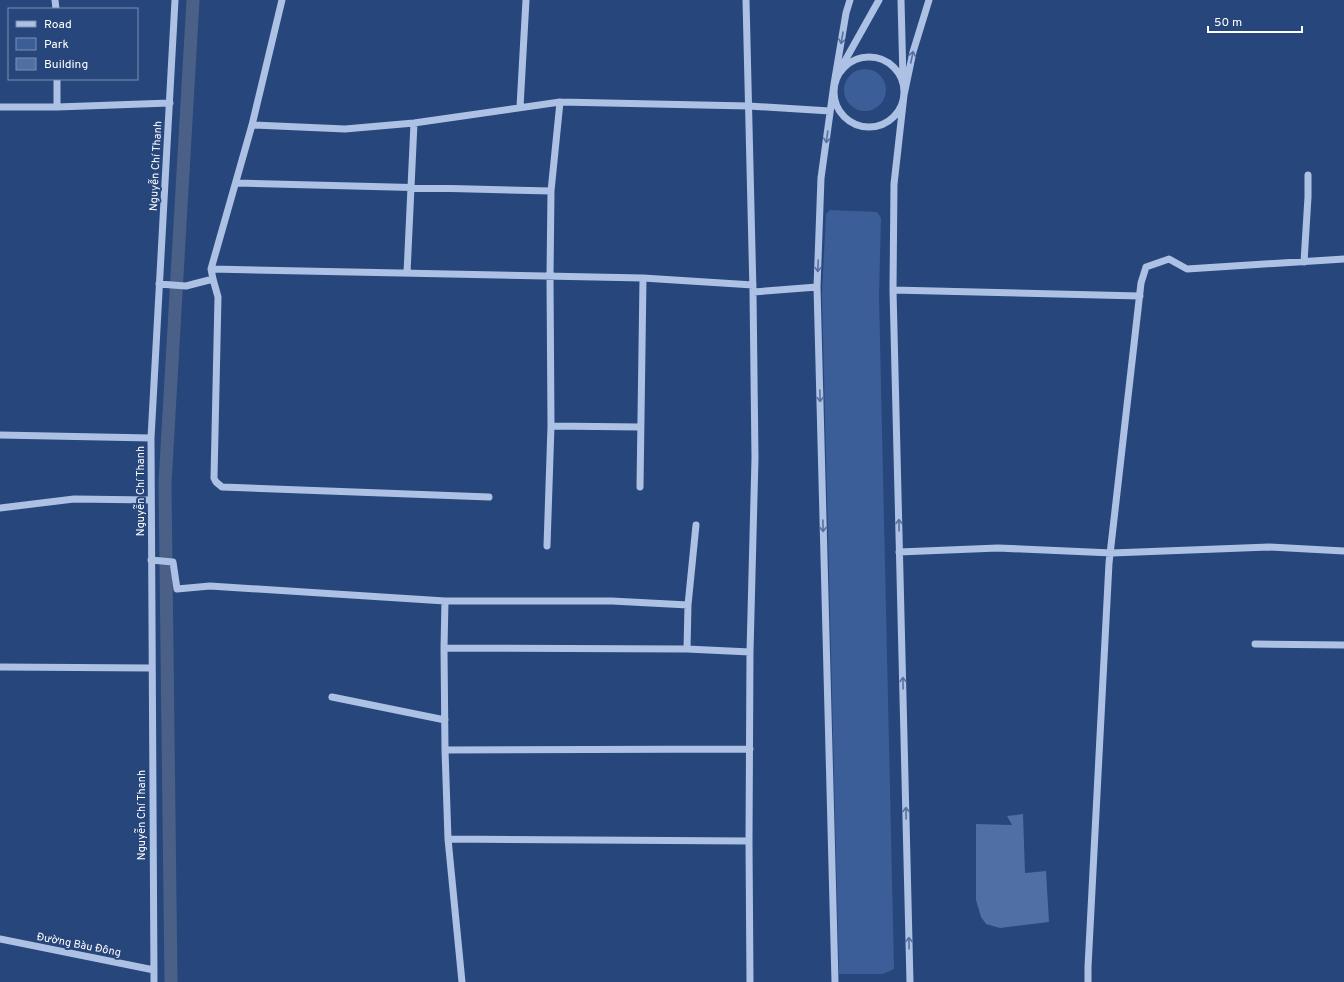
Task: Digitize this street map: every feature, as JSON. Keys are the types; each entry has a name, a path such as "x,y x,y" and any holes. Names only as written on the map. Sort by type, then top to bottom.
{"street":[{"name":"Nguyễn Chí Thanh","path":"154,982 151,668 151,438 175,0"},
{"path":"282,0 252,125 212,269 218,297 214,478 222,487 489,497"},
{"path":"520,107 526,0"},
{"path":"746,0 753,288 755,458 750,652 750,982"},
{"path":"835,982 817,287 821,178 834,84 846,12 850,0"},
{"path":"879,0 838,73 834,84 833,96 836,107 843,117 852,124 863,127 875,127 886,123 895,116 901,106 913,52 929,0"},
{"path":"901,0 904,95 894,184 893,290 910,982"},
{"path":"838,73 846,64 856,58 868,56 880,58 890,64 898,72 903,83"},
{"path":"57,80 57,107"},
{"path":"252,125 345,130 414,123 560,102 749,106 830,111"},
{"path":"547,546 551,426 551,191 560,102"},
{"path":"0,107 57,107 170,103"},
{"path":"407,273 414,123"},
{"path":"1304,262 1308,174"},
{"path":"236,183 551,191"},
{"path":"1088,982 1110,553 1140,296 1146,267 1169,259 1187,269 1344,259"},
{"path":"212,269 642,278 753,288 817,287"},
{"path":"640,487 642,278"},
{"path":"159,284 186,286 213,279"},
{"path":"893,290 1140,296"},
{"path":"551,426 640,427"},
{"path":"0,435 151,438"},
{"path":"0,508 74,499 151,500"},
{"path":"687,649 688,605 696,525"},
{"path":"899,552 998,548 1110,553 1269,547 1344,551"},
{"path":"151,560 173,562 177,589 210,586 445,601 612,601 688,605"},
{"path":"445,601 444,750 448,839 462,982"},
{"path":"1255,644 1344,645"},
{"path":"444,648 687,649 750,652"},
{"path":"0,668 151,668"},
{"path":"332,697 445,720"},
{"path":"444,750 750,749"},
{"path":"448,839 749,841"},
{"name":"Đường Bàu Đông","path":"0,939 154,970"}],"green space":[{"path":"865,69 880,75 886,90 880,105 865,111 850,105 844,90 850,75"},
{"path":"830,210 877,212 881,218 879,296 894,969 883,974 839,974 822,294 826,214"}],"building":[{"path":"1023,814 1025,873 1046,871 1049,922 1000,928 986,924 981,917 976,900 976,824 1012,825 1007,816"}],"waterway":[{"path":"171,982 165,483 193,0"}]}
